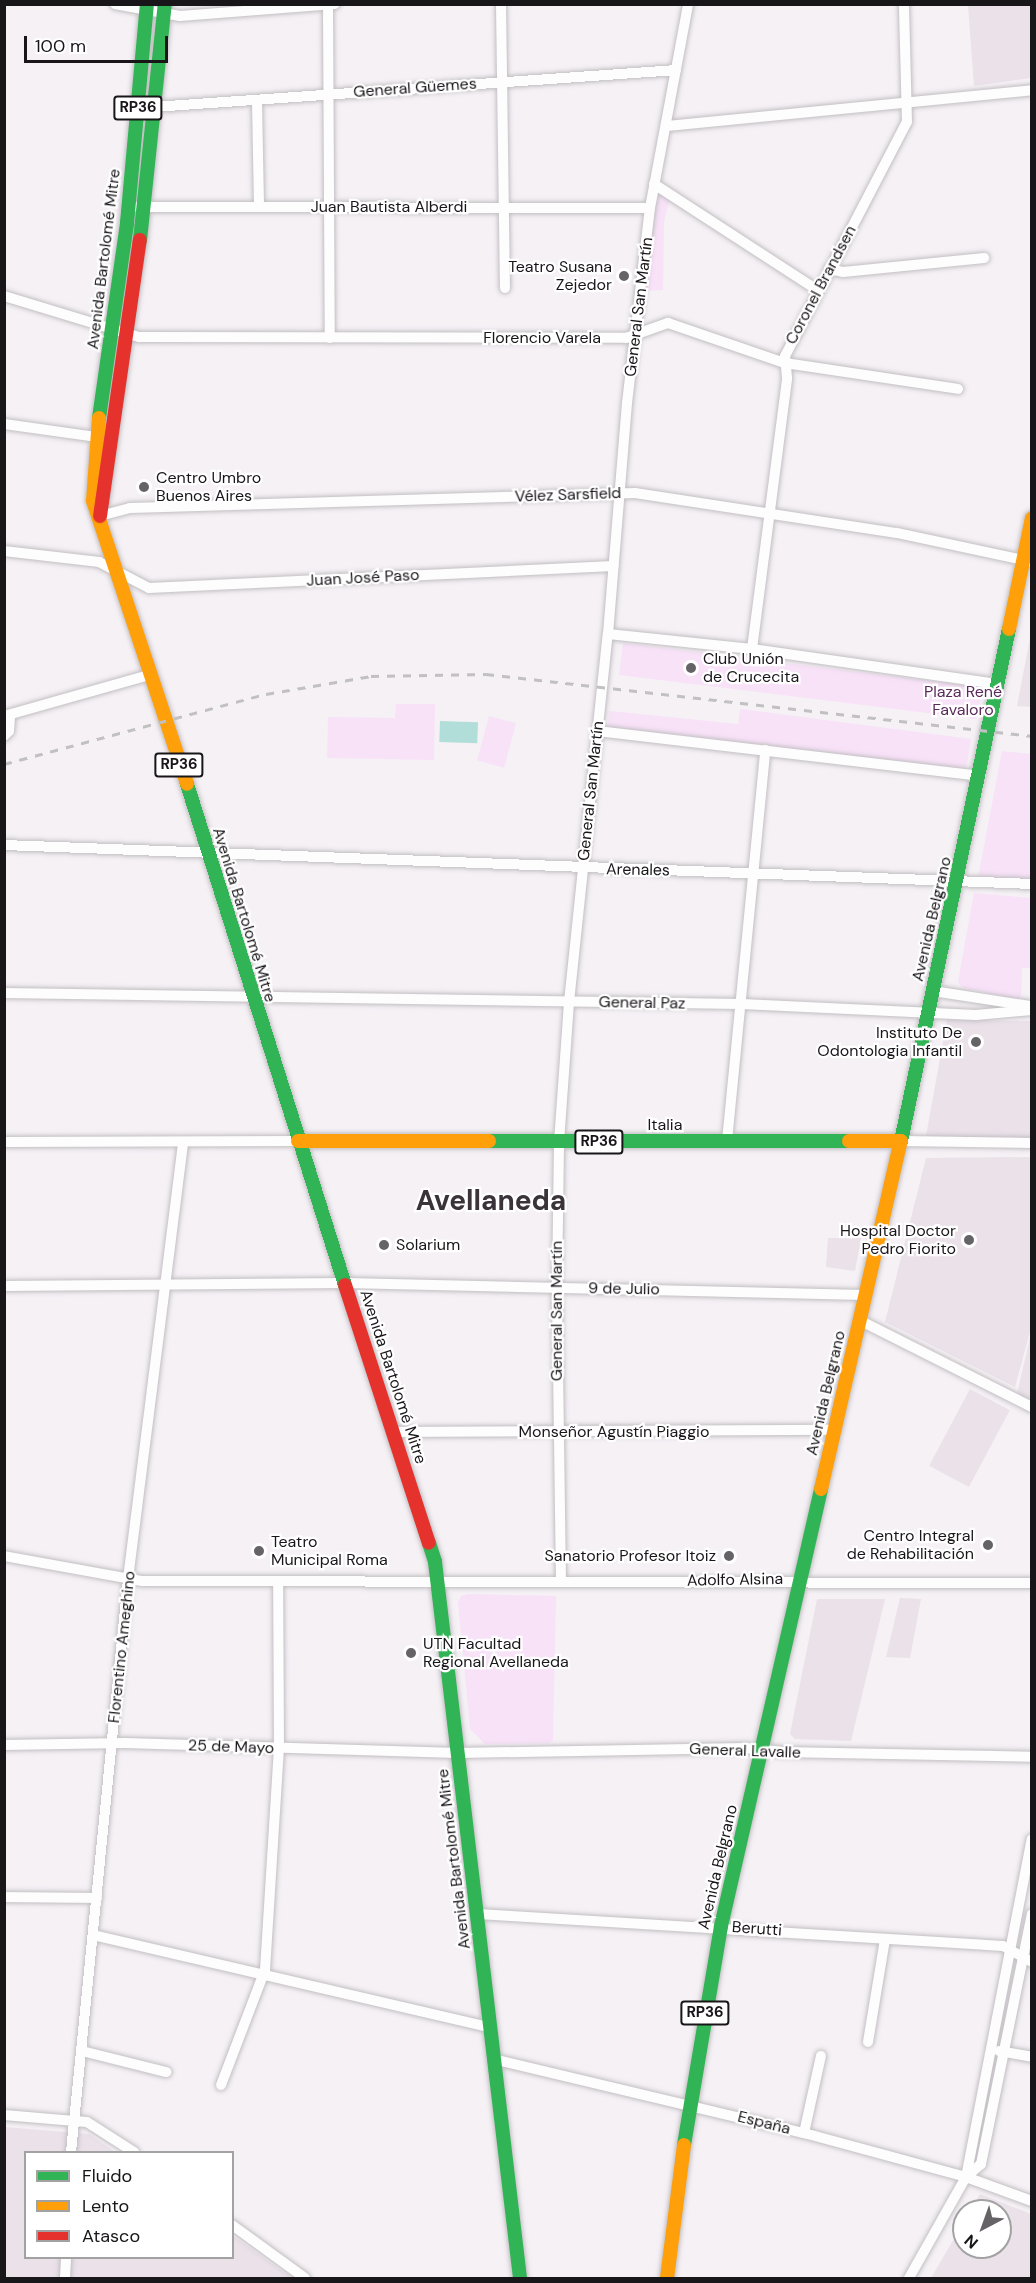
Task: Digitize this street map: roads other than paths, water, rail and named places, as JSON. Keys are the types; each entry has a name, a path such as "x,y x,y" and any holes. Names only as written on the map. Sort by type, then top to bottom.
{"main road":[{"name":"Avenida Bartolomé Mitre","path":"100,516 120,333 128,207 147,7"},
{"name":"Avenida Bartolomé Mitre","path":"164,9 143,207 120,333 96,437 91,485 153,674 298,1141 394,1432 438,1582 520,2278"},
{"name":"Avenida Belgrano","path":"667,2278 689,2103 721,1926 901,1141 998,684 1027,561 1032,518"},
{"name":"Italia","path":"298,1141 901,1141"}],"street":[{"path":"115,4 164,9 180,16 335,4"},
{"path":"501,4 505,288"},
{"name":"General San Martín","path":"561,1582 557,1433 559,1142 569,1002 608,634 635,337 650,208 688,4"},
{"name":"Coronel Brandsen","path":"752,649 787,378 785,363 787,350 907,122 909,103 904,4"},
{"path":"328,5 327,207 330,338"},
{"name":"General Güemes","path":"154,107 676,70"},
{"path":"667,126 1032,90"},
{"path":"257,101 259,206"},
{"path":"654,184 817,290"},
{"name":"Juan Bautista Alberdi","path":"128,207 650,208"},
{"path":"829,269 843,273 984,258"},
{"name":"Florencio Varela","path":"4,296 120,333 330,338 635,337 664,323 673,324 785,363 958,389"},
{"path":"4,424 96,437"},
{"name":"Vélez Sarsfield","path":"100,516 130,508 635,493 897,533 1027,561"},
{"name":"Juan José Paso","path":"4,551 94,561 155,588 614,566"},
{"path":"608,634 752,649 998,684"},
{"path":"4,736 9,731 7,717 153,674"},
{"path":"598,731 980,776"},
{"path":"727,1141 765,750"},
{"name":"Arenales","path":"4,845 583,868 753,872 957,883 1032,884"},
{"name":"General Paz","path":"933,991 1032,1009"},
{"name":"General Paz","path":"4,993 742,1004 986,1015 1032,1009"},
{"path":"4,1142 298,1141"},
{"name":"Italia","path":"901,1141 1032,1143"},
{"name":"Florentino Ameghino","path":"71,2151 128,1579 183,1143"},
{"name":"9 de Julio","path":"4,1286 346,1283 866,1295"},
{"path":"859,1320 1032,1407"},
{"name":"Monseñor Agustín Piaggio","path":"394,1432 834,1430"},
{"name":"Adolfo Alsina","path":"4,1556 128,1579 438,1582 801,1580 1032,1583"},
{"path":"221,2085 265,1976 279,1748 278,1581"},
{"name":"25 de Mayo","path":"4,1745 112,1745 458,1753"},
{"name":"General Lavalle","path":"458,1753 762,1750 1032,1757"},
{"path":"909,2278 966,2176 993,2049 1032,1839"},
{"path":"4,1897 97,1898"},
{"name":"Berutti","path":"478,1914 721,1926 1012,1950"},
{"path":"966,2176 981,2164 1027,1960 1032,1914"},
{"path":"93,1935 489,2027"},
{"path":"868,2042 885,1939"},
{"path":"1012,1950 1027,1960"},
{"path":"993,2049 1032,2057"},
{"path":"82,2051 166,2072"},
{"path":"804,2133 821,2056"},
{"name":"España","path":"493,2059 689,2103 804,2133 966,2176 1032,2201"},
{"path":"4,2115 75,2120 96,2126 133,2151"},
{"path":"234,2226 306,2278"},
{"path":"64,2278 66,2259"}],"railway":[{"path":"4,764 266,694 371,676 486,674 1032,736"}],"place":[{"name":"Teatro Susana Zejedor","path":"624,276"},
{"name":"Centro Umbro Buenos Aires","path":"144,487"},
{"name":"Club Unión de Crucecita","path":"691,668"},
{"name":"Instituto De Odontologia Infantil","path":"976,1042"},
{"name":"Hospital Doctor Pedro Fiorito","path":"969,1240"},
{"name":"Solarium","path":"384,1245"},
{"name":"Centro Integral de Rehabilitación","path":"988,1545"},
{"name":"Teatro Municipal Roma","path":"259,1551"},
{"name":"Sanatorio Profesor Itoiz","path":"729,1556"},
{"name":"UTN Facultad Regional Avellaneda","path":"411,1653"}],"district":[{"name":"Avellaneda","path":"491,1201"}],"park label":[{"name":"Plaza René Favaloro","path":"963,701"}]}
